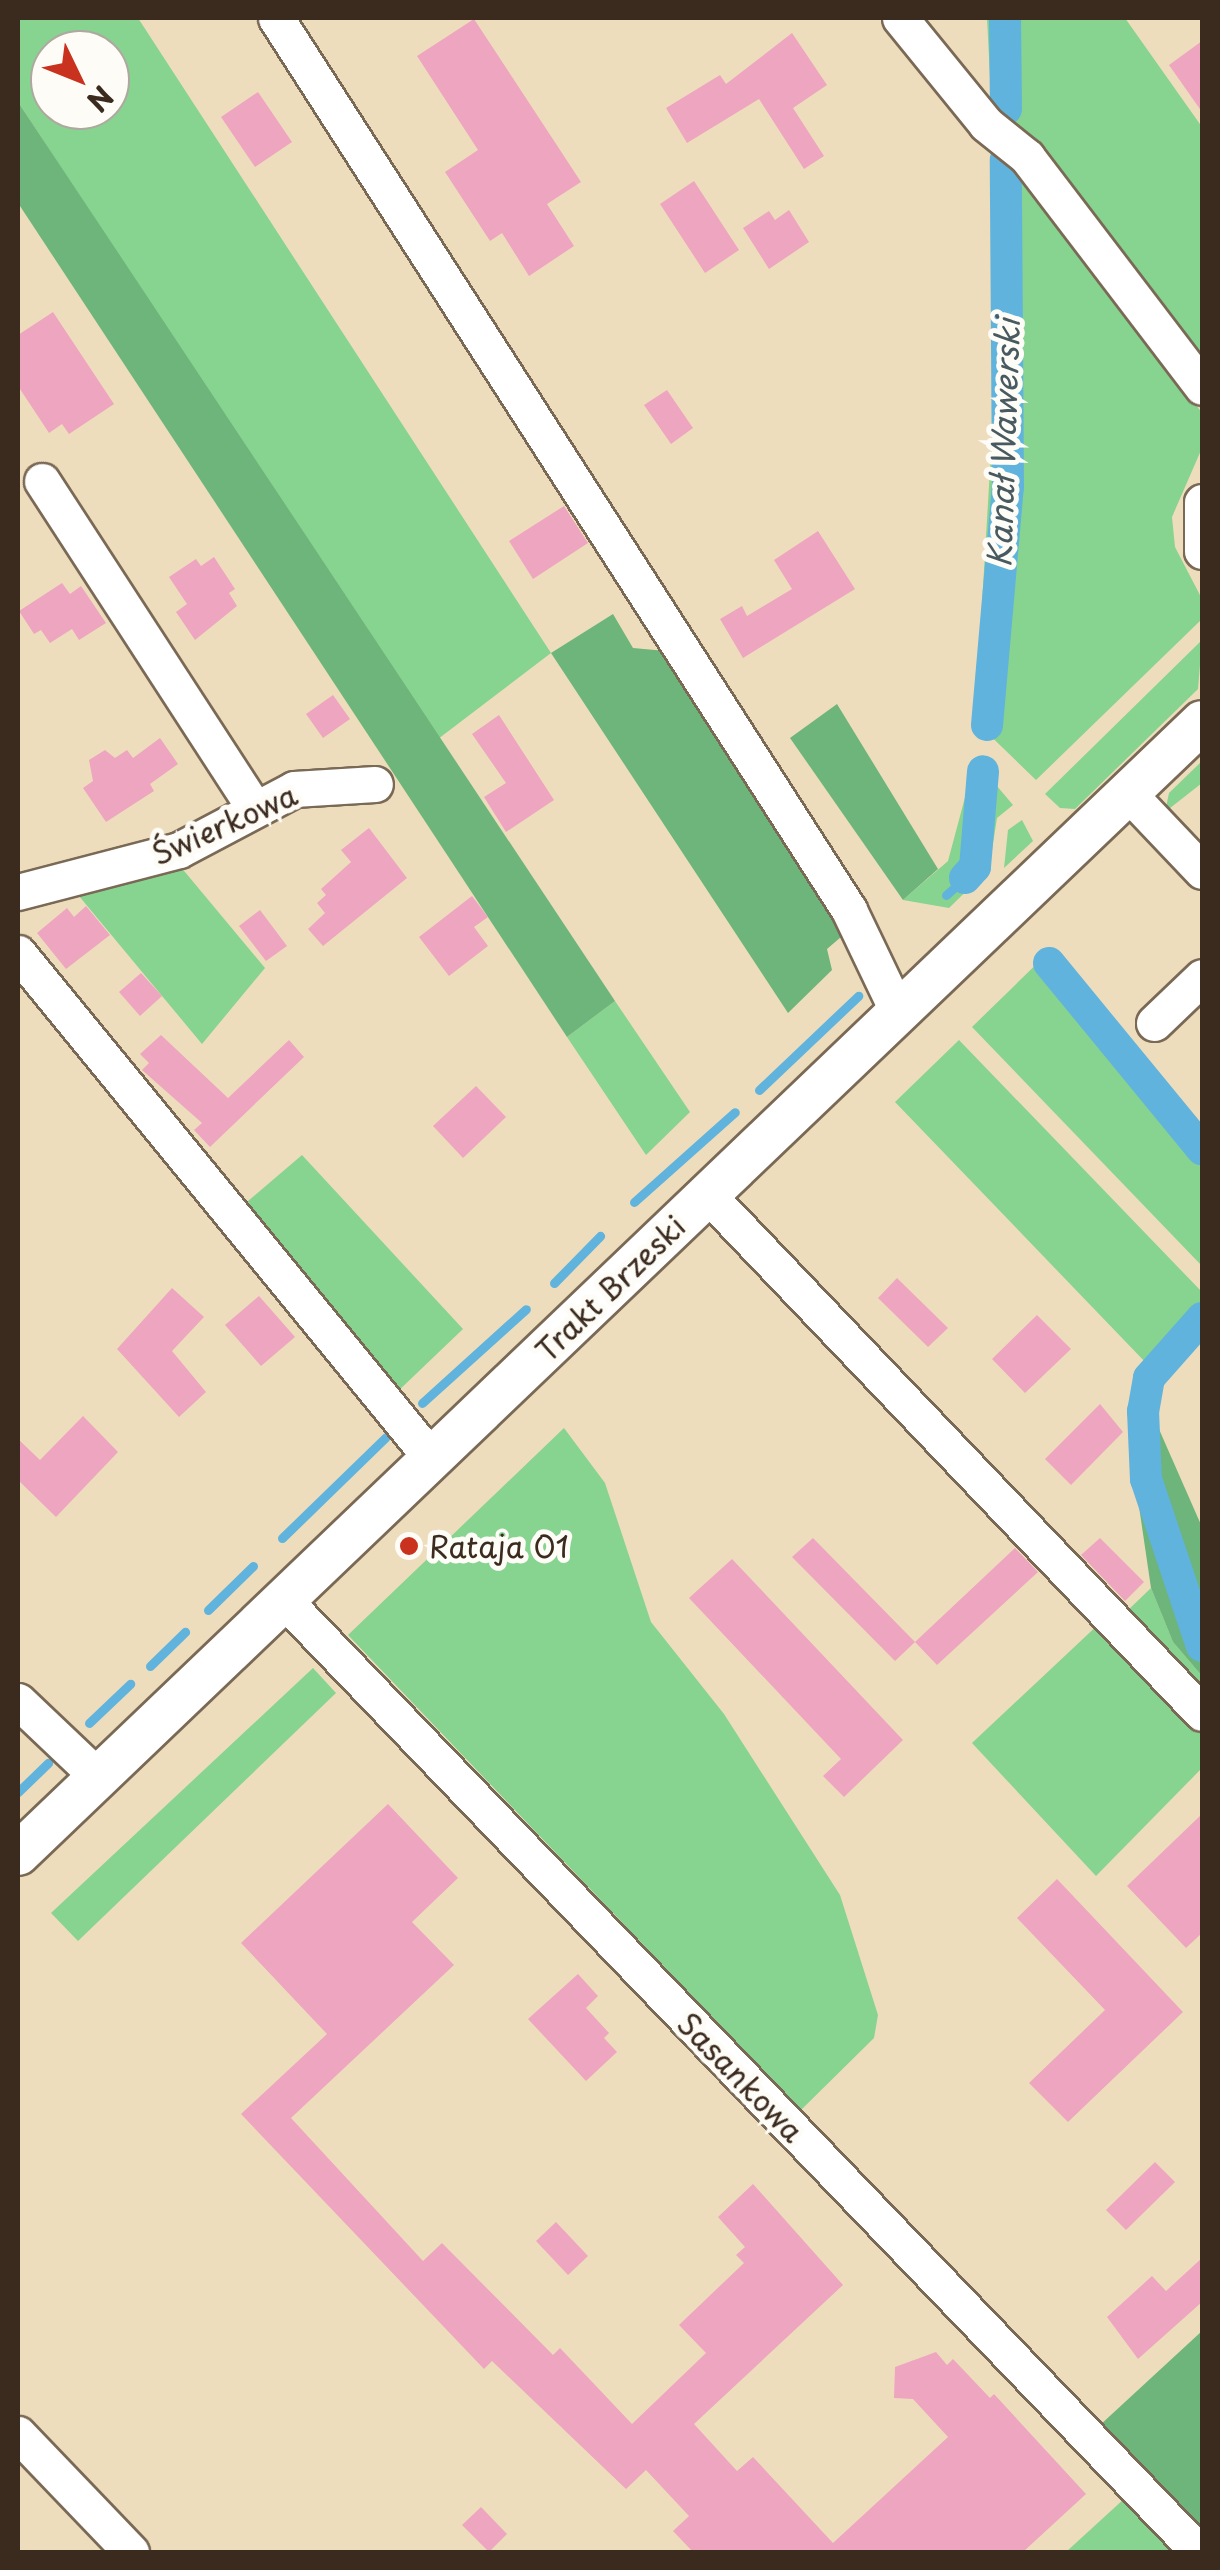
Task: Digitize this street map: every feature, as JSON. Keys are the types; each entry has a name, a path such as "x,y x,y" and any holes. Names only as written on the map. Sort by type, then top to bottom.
{"main road":[{"name":"Trakt Brzeski","path":"18,1854 896,1008 1202,722"}],"street":[{"path":"276,18 850,910 896,1008"},
{"path":"900,18 986,124 1028,157 1202,387"},
{"path":"42,481 255,809"},
{"path":"1202,502 1202,551"},
{"name":"Świerkowa","path":"18,892 179,850 294,789 375,784"},
{"path":"1126,792 1202,871"},
{"path":"18,953 432,1459"},
{"path":"1154,1023 1202,977"},
{"path":"707,1194 1202,1714"},
{"name":"Sasankowa","path":"284,1600 1199,2552"},
{"path":"18,1701 98,1777"},
{"path":"18,2434 131,2552"}],"green space":[{"path":"18,18 138,18 551,653 438,739 36,130 130,130 130,30 30,30 30,120 18,102"},
{"path":"987,18 1125,18 1202,127 1202,359 992,116"},
{"path":"18,102 30,120 30,130 37,130 615,1001 567,1037 18,203"},
{"path":"993,148 1025,174 1202,413 1202,448 1172,517 1175,547 1202,599 1202,619 1036,780 975,721 993,419"},
{"path":"613,614 633,648 666,651 840,924 841,937 827,949 832,970 788,1013 551,653"},
{"path":"1202,640 1198,689 1075,809 1060,808 1045,794"},
{"path":"837,704 938,869 903,900 790,738"},
{"path":"975,760 1013,805 997,818 989,869 949,908 903,900 948,861"},
{"path":"1202,761 1202,783 1165,812 1169,793"},
{"path":"1022,820 1033,841 1004,868 1008,830"},
{"path":"180,866 265,968 202,1044 74,890"},
{"path":"1053,948 1202,1127 1202,1266 972,1027"},
{"path":"615,1001 690,1112 646,1155 567,1037"},
{"path":"959,1040 1202,1292 1202,1333 1159,1378 1151,1411 1137,1407 1138,1376 1148,1365 895,1102"},
{"path":"302,1155 463,1329 395,1394 241,1207"},
{"path":"1137,1407 1151,1411 1202,1527 1202,1676 1173,1642 1151,1588 1136,1486"},
{"path":"564,1428 605,1483 651,1622 724,1714 840,1895 878,2015 874,2038 801,2110 348,1635"},
{"path":"1151,1588 1173,1642 1202,1676 1202,1693 1125,1613"},
{"path":"1102,1621 1202,1723 1202,1768 1096,1876 972,1743"},
{"path":"313,1668 336,1693 78,1941 51,1913"},
{"path":"1202,2331 1202,2536 1099,2426"},
{"path":"1125,2498 1178,2552 1066,2552"}],"building":[{"path":"474,19 581,182 547,204 574,246 529,276 502,233 490,241 445,172 478,150 417,56"},
{"path":"792,33 827,85 793,108 824,156 804,169 759,99 687,143 666,108 720,75 726,84"},
{"path":"1202,41 1202,112 1169,65"},
{"path":"258,92 292,142 255,167 221,117"},
{"path":"694,181 739,250 705,273 660,204"},
{"path":"789,210 809,242 769,269 743,228 769,211 775,220"},
{"path":"53,312 114,404 69,434 62,424 49,433 18,386 18,335"},
{"path":"667,390 693,428 671,444 644,405"},
{"path":"564,506 588,543 533,579 509,541"},
{"path":"818,531 855,589 743,658 720,619 742,606 747,616 792,589 774,560"},
{"path":"214,557 235,589 229,593 237,606 195,640 176,612 187,604 169,577 196,559 201,566"},
{"path":"62,583 70,594 81,586 106,623 79,640 72,629 50,643 41,630 34,634 19,611"},
{"path":"333,695 350,719 323,738 306,714"},
{"path":"499,715 554,800 506,832 484,797 506,783 472,734"},
{"path":"160,738 178,764 150,784 154,791 106,822 83,788 93,781 89,760 105,750 115,758 127,750 133,758"},
{"path":"369,828 407,878 323,946 308,929 325,913 317,903 326,895 321,889 351,862 341,850"},
{"path":"472,896 488,917 474,927 488,946 449,976 419,937"},
{"path":"86,906 110,935 66,969 37,933 67,908 74,917"},
{"path":"260,910 287,946 266,961 239,926"},
{"path":"141,973 162,996 140,1016 119,992"},
{"path":"161,1035 228,1098 289,1040 304,1057 210,1147 194,1130 202,1123 142,1070 149,1063 140,1054"},
{"path":"476,1086 506,1117 463,1158 433,1126"},
{"path":"897,1278 948,1328 928,1347 878,1298"},
{"path":"172,1288 204,1317 172,1351 206,1392 179,1417 117,1349"},
{"path":"259,1296 295,1337 261,1366 225,1325"},
{"path":"1037,1315 1071,1349 1025,1393 992,1359"},
{"path":"1100,1404 1123,1432 1071,1485 1045,1459"},
{"path":"83,1416 118,1452 56,1517 18,1480 18,1439 40,1460"},
{"path":"813,1538 915,1642 895,1661 792,1557"},
{"path":"1100,1538 1144,1582 1125,1601 1081,1555"},
{"path":"1015,1548 1038,1572 937,1665 915,1642"},
{"path":"732,1559 903,1740 844,1797 823,1776 841,1759 689,1598"},
{"path":"388,1804 458,1878 412,1922 454,1965 291,2118 423,2261 442,2243 553,2355 560,2348 632,2424 706,2353 679,2325 744,2263 736,2255 745,2247 718,2217 753,2184 843,2285 694,2424 737,2471 753,2457 833,2543 948,2437 913,2399 894,2398 895,2367 936,2352 947,2365 953,2359 990,2398 994,2394 1086,2494 1023,2552 693,2552 673,2531 689,2516 646,2470 626,2489 492,2361 484,2369 241,2114 327,2034 241,1943"},
{"path":"1202,1814 1202,1933 1186,1948 1127,1886"},
{"path":"1057,1879 1183,2012 1068,2122 1029,2083 1105,2010 1017,1918"},
{"path":"578,1974 598,1996 586,2008 609,2033 604,2038 617,2052 586,2081 528,2019"},
{"path":"1155,2162 1175,2182 1126,2230 1106,2210"},
{"path":"556,2222 588,2256 568,2275 536,2241"},
{"path":"1202,2258 1202,2302 1138,2359 1107,2317 1152,2276 1166,2291"},
{"path":"481,2507 507,2534 489,2552 462,2525"}],"waterway":[{"name":"Kanał Wawerski","path":"1005,18 1006,109"},
{"name":"Kanał Wawerski","path":"987,725 1008,487 1006,160"},
{"name":"Kanał Wawerski","path":"965,878 975,867 983,771"},
{"path":"946,895 965,878"},
{"name":"Kanał Wawerski","path":"1049,963 1202,1149"},
{"path":"759,1090 858,996"},
{"path":"634,1202 735,1112"},
{"path":"554,1283 600,1236"},
{"path":"422,1403 526,1309"},
{"name":"Kanał Wawerski","path":"1202,1318 1149,1378 1143,1411 1146,1479 1202,1646"},
{"path":"282,1538 385,1438"},
{"path":"208,1610 253,1566"},
{"path":"150,1666 185,1632"},
{"path":"89,1723 130,1684"},
{"path":"18,1792 48,1763"}],"place":[{"name":"Rataja 01","path":"409,1546"}]}
